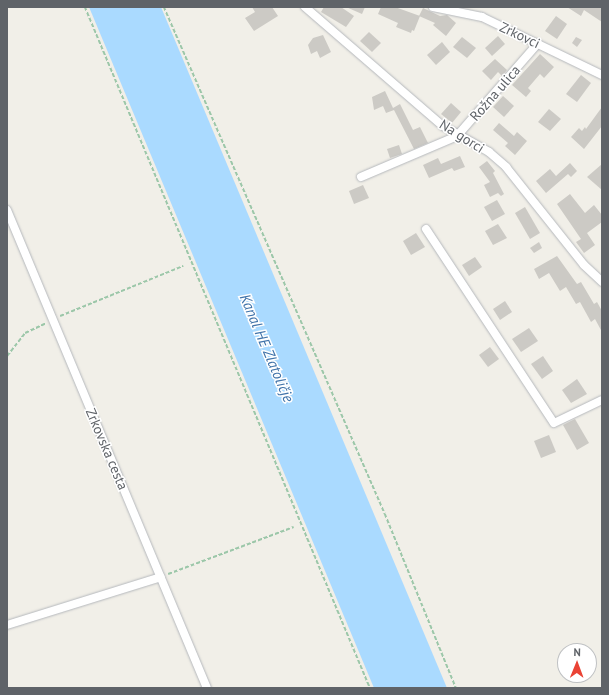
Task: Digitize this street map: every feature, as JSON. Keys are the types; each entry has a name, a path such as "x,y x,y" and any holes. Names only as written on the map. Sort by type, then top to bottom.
{"street":[{"name":"Na gorci","path":"305,7 457,136 488,152 506,167 584,265 602,282"},
{"name":"Zrkovci","path":"433,7 482,17 602,75"},
{"name":"Rožna ulica","path":"361,177 457,136 538,43"},
{"name":"Zrkovska cesta","path":"7,210 207,688"},
{"path":"426,229 554,423 602,400"},
{"path":"7,626 161,577"}],"path":[{"path":"85,7 370,688"},
{"path":"164,7 379,499 456,688"},
{"path":"7,356 25,333 53,319 183,266"},
{"path":"161,577 294,527"}],"water":[{"name":"Kanal HE Zlatoličje","path":"89,7 161,7 447,688 374,688"}],"building":[{"path":"252,7 272,7 278,16 254,31 245,18 255,12"},
{"path":"324,7 341,7 354,16 346,27 321,12"},
{"path":"346,7 365,7 362,14"},
{"path":"381,7 395,7 420,16 414,31 412,30 411,33 396,27 398,23 378,14"},
{"path":"567,7 602,7 602,22 584,10 581,16"},
{"path":"423,8 440,16 447,15 456,23 446,36 433,25 435,23 419,16"},
{"path":"556,16 567,24 557,39 545,31"},
{"path":"369,32 381,43 372,52 360,41"},
{"path":"323,35 331,52 320,58 317,51 311,54 308,45 313,38"},
{"path":"498,36 505,44 492,56 485,48"},
{"path":"462,37 476,48 467,58 453,47"},
{"path":"576,37 582,40 577,47 572,43"},
{"path":"442,42 450,52 436,65 427,55"},
{"path":"540,54 554,67 544,78 540,74 528,88 531,91 526,97 512,85"},
{"path":"495,59 507,70 502,76 498,72 491,80 482,71"},
{"path":"581,75 591,83 577,102 566,94"},
{"path":"385,91 393,108 400,104 413,130 420,127 428,143 414,149 394,110 386,113 383,106 374,110 372,97"},
{"path":"503,96 514,106 504,117 493,107"},
{"path":"451,103 461,112 452,123 441,114"},
{"path":"602,107 602,126 584,149 571,137 579,128 582,131 585,127 586,129"},
{"path":"549,109 561,119 550,131 538,122"},
{"path":"499,123 514,136 517,132 527,141 515,155 505,146 508,143 493,130"},
{"path":"399,145 402,154 390,158 387,149"},
{"path":"460,156 465,167 454,171 452,168 429,178 423,165 438,158 441,164"},
{"path":"487,161 495,171 493,173 504,194 501,196 498,193 490,197 484,185 490,182 479,167"},
{"path":"570,163 577,171 571,177 568,174 546,193 536,181 550,169 556,176"},
{"path":"602,164 602,190 587,177"},
{"path":"363,185 369,198 354,204 349,191"},
{"path":"570,194 585,213 594,205 602,215 602,222 587,233 595,245 584,253 576,242 581,239 557,204"},
{"path":"497,200 505,214 492,221 484,207"},
{"path":"525,207 540,233 530,239 515,213"},
{"path":"498,224 507,238 493,245 485,231"},
{"path":"416,233 425,247 411,255 403,241"},
{"path":"539,242 542,248 534,253 530,248"},
{"path":"557,256 577,284 581,282 594,304 597,302 602,311 602,332 595,319 591,322 580,302 576,304 566,287 560,291 549,273 539,279 534,269"},
{"path":"475,257 482,267 469,276 462,265"},
{"path":"505,301 512,312 500,320 493,309"},
{"path":"529,328 538,341 521,352 512,339"},
{"path":"490,347 499,359 488,367 479,355"},
{"path":"543,356 553,371 542,379 531,364"},
{"path":"577,379 587,394 571,403 562,390"},
{"path":"575,419 589,443 577,450 563,425"},
{"path":"549,435 556,452 541,458 534,441"}]}
